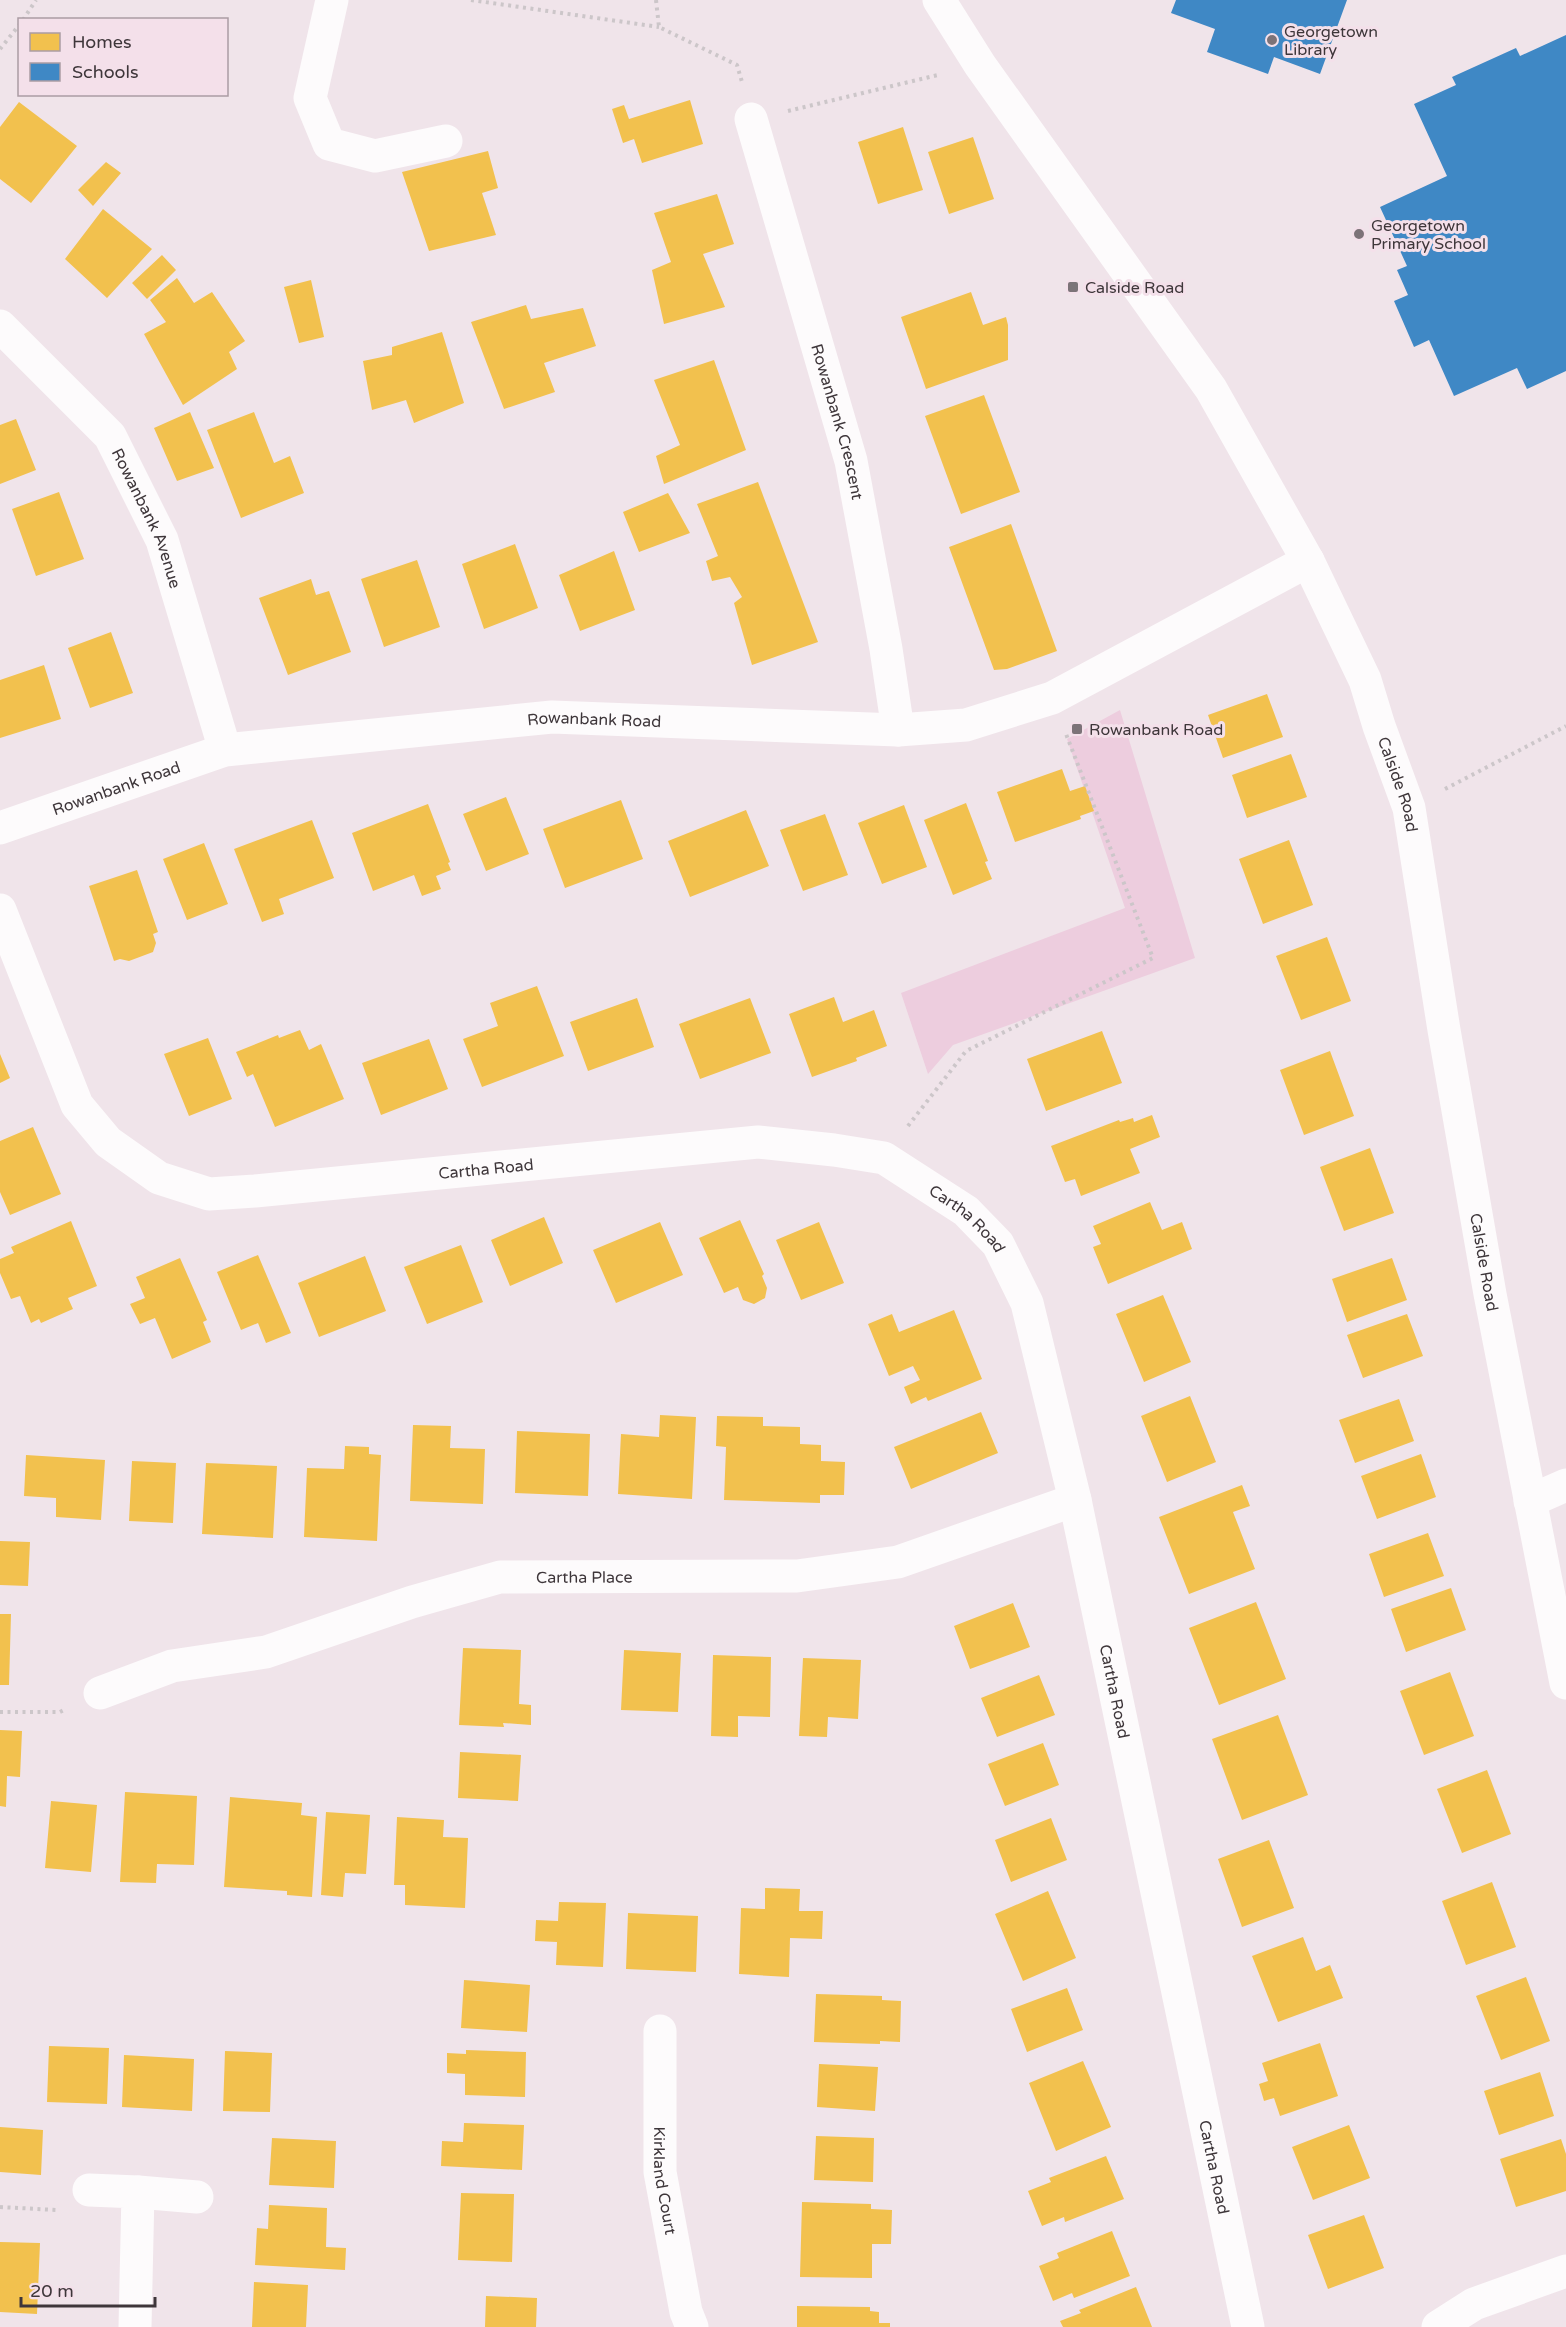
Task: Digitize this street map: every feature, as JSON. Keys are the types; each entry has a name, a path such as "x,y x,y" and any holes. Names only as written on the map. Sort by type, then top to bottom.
{"street":[{"path":"332,0 310,98 329,144 375,156 446,141"},
{"name":"Calside Road","path":"939,0 980,65 1211,389 1308,561 1365,680 1409,808 1470,1179 1566,1683"},
{"name":"Rowanbank Crescent","path":"751,120 851,461 886,649 898,730"},
{"name":"Rowanbank Avenue","path":"0,326 110,436 162,540 225,750"},
{"name":"Rowanbank Road","path":"0,828 225,750 552,717 898,730 966,725 1052,698 1308,561"},
{"name":"Cartha Road","path":"0,910 77,1105 108,1142 159,1178 209,1194 758,1142 884,1158 966,1211 998,1244 1027,1303 1075,1500 1248,2327"},
{"path":"1530,1501 1566,1485"},
{"name":"Cartha Place","path":"100,1693 172,1666 266,1653 412,1602 500,1577 797,1575 898,1562 1075,1500"},
{"name":"Kirkland Court","path":"660,2031 660,2172 686,2312 692,2327"},
{"path":"89,2190 197,2197"},
{"path":"135,2327 138,2192"},
{"path":"1438,2327 1474,2304 1566,2271"}],"path":[{"path":"24,18 36,0"},
{"path":"471,0 659,27 737,65 751,120 980,65"},
{"path":"656,0 659,27"},
{"path":"0,49 18,26"},
{"path":"884,1158 966,1051 1153,958 1052,698"},
{"path":"1409,808 1566,726"},
{"path":"0,1712 60,1712 100,1693"},
{"path":"0,2207 66,2211 89,2190"}],"shaded area":[{"path":"1120,710 1195,958 953,1045 928,1074 901,993 1125,908 1067,739"}],"building: Homes":[{"path":"690,100 703,144 642,163 634,139 623,143 612,109 624,105 629,119"},
{"path":"19,102 77,146 31,203 0,179 0,127"},
{"path":"903,127 923,190 878,204 858,142"},
{"path":"973,137 994,199 949,214 928,152"},
{"path":"488,151 498,188 482,193 496,235 429,251 402,172"},
{"path":"106,162 121,173 93,206 78,190"},
{"path":"717,194 734,244 703,254 725,307 664,324 652,270 671,262 654,213"},
{"path":"103,209 152,249 107,298 65,259"},
{"path":"162,255 176,270 147,299 132,283"},
{"path":"177,278 194,303 212,292 245,341 229,352 237,369 183,405 144,334 166,322 150,300"},
{"path":"311,280 324,337 299,343 284,287"},
{"path":"971,292 983,325 1006,317 1008,360 926,389 901,317"},
{"path":"526,305 531,319 583,308 596,346 544,363 555,392 504,409 471,322"},
{"path":"442,332 464,403 414,423 406,400 372,410 363,361 392,355 392,347"},
{"path":"714,360 746,450 664,484 656,456 680,445 654,380"},
{"path":"984,395 1020,492 961,514 925,416"},
{"path":"190,412 214,468 177,481 154,428"},
{"path":"254,412 274,463 290,456 304,493 241,518 207,430"},
{"path":"16,419 36,470 0,484 0,425"},
{"path":"758,482 818,642 752,665 734,603 742,597 730,577 712,581 706,561 718,556 697,504"},
{"path":"59,492 84,559 36,576 12,509"},
{"path":"668,493 690,533 639,552 623,512"},
{"path":"1011,524 1057,651 1007,669 994,670 949,547"},
{"path":"515,544 538,608 484,629 462,564"},
{"path":"614,551 635,610 580,631 559,575"},
{"path":"417,560 440,627 384,647 361,579"},
{"path":"311,579 316,595 329,591 351,652 288,675 259,598"},
{"path":"111,632 133,693 90,708 68,648"},
{"path":"44,665 61,719 0,738 0,680"},
{"path":"1267,694 1283,737 1223,758 1208,715"},
{"path":"1291,754 1307,797 1247,818 1232,775"},
{"path":"1062,769 1070,791 1085,786 1094,811 1080,816 1081,819 1015,842 997,792"},
{"path":"506,797 529,854 486,871 463,814"},
{"path":"621,800 643,859 565,888 543,829"},
{"path":"966,803 988,861 985,862 992,879 953,895 924,820"},
{"path":"428,804 450,862 448,863 451,870 436,876 441,889 422,896 414,875 373,891 352,833"},
{"path":"904,805 927,867 882,884 858,823"},
{"path":"746,810 769,866 690,897 668,841"},
{"path":"825,814 848,875 803,891 780,830"},
{"path":"312,820 334,878 279,899 284,914 262,922 234,849"},
{"path":"1289,840 1313,905 1263,924 1239,859"},
{"path":"204,843 228,904 187,920 163,859"},
{"path":"137,870 158,932 153,934 156,943 153,952 129,961 120,959 114,961 89,886"},
{"path":"1327,937 1351,1001 1301,1020 1276,956"},
{"path":"537,986 564,1056 482,1087 463,1039 498,1026 490,1003"},
{"path":"834,997 843,1022 874,1010 887,1046 856,1058 857,1061 812,1077 789,1014"},
{"path":"637,998 654,1047 588,1071 570,1022"},
{"path":"750,998 771,1053 700,1079 679,1024"},
{"path":"300,1030 309,1050 321,1044 344,1099 275,1127 253,1074 247,1077 236,1052 278,1035 279,1038"},
{"path":"1102,1031 1122,1083 1046,1111 1027,1059"},
{"path":"208,1038 232,1099 189,1116 164,1054"},
{"path":"429,1039 448,1089 381,1115 362,1063"},
{"path":"1330,1051 1354,1116 1304,1135 1280,1070"},
{"path":"0,1054 10,1078 0,1083"},
{"path":"1152,1115 1160,1137 1130,1149 1140,1173 1081,1196 1075,1179 1065,1182 1051,1146 1119,1120 1120,1122 1133,1118 1134,1122"},
{"path":"33,1127 61,1194 10,1215 0,1192 0,1141"},
{"path":"1370,1148 1394,1213 1344,1231 1320,1167"},
{"path":"1150,1202 1162,1230 1182,1222 1192,1249 1108,1284 1093,1247 1101,1244 1093,1226"},
{"path":"544,1217 563,1263 510,1286 491,1240"},
{"path":"740,1220 764,1274 762,1276 767,1288 765,1298 754,1304 743,1300 738,1287 724,1293 699,1238"},
{"path":"71,1221 97,1286 68,1298 73,1309 41,1323 39,1319 31,1323 20,1296 11,1299 0,1273 0,1259 14,1253 11,1247"},
{"path":"660,1222 683,1275 616,1303 593,1250"},
{"path":"819,1222 844,1283 801,1300 776,1240"},
{"path":"461,1245 483,1302 427,1324 404,1267"},
{"path":"258,1255 291,1333 266,1343 258,1323 241,1330 217,1272"},
{"path":"365,1256 386,1311 319,1337 298,1283"},
{"path":"180,1258 207,1320 203,1322 211,1342 172,1359 155,1318 140,1324 130,1304 145,1298 136,1277"},
{"path":"1392,1258 1407,1300 1347,1322 1332,1279"},
{"path":"1163,1295 1191,1362 1144,1382 1116,1314"},
{"path":"954,1310 982,1379 928,1401 926,1397 911,1404 904,1387 920,1380 913,1366 889,1376 868,1324 892,1314 899,1332"},
{"path":"1407,1314 1423,1356 1363,1378 1347,1335"},
{"path":"1190,1396 1216,1462 1167,1482 1141,1416"},
{"path":"1399,1399 1414,1441 1355,1463 1339,1420"},
{"path":"981,1412 998,1453 911,1489 894,1447"},
{"path":"660,1415 696,1417 692,1499 618,1494 621,1434 659,1437"},
{"path":"717,1416 763,1417 763,1426 800,1427 800,1444 821,1445 821,1461 845,1462 844,1495 820,1495 820,1503 724,1500 726,1447 716,1446"},
{"path":"413,1425 451,1426 450,1448 485,1449 483,1504 410,1501"},
{"path":"517,1431 590,1434 588,1496 515,1493"},
{"path":"345,1446 369,1447 369,1454 381,1455 377,1541 304,1537 307,1468 344,1469"},
{"path":"1421,1454 1436,1497 1377,1519 1361,1476"},
{"path":"26,1455 105,1460 101,1520 56,1517 56,1498 24,1496"},
{"path":"132,1461 176,1463 173,1523 129,1521"},
{"path":"206,1463 277,1466 273,1538 202,1534"},
{"path":"1242,1485 1250,1506 1233,1512 1255,1569 1189,1594 1159,1517"},
{"path":"1428,1533 1444,1576 1384,1597 1369,1554"},
{"path":"0,1541 30,1542 28,1586 0,1585"},
{"path":"1451,1588 1466,1630 1406,1652 1391,1609"},
{"path":"1256,1602 1286,1679 1219,1705 1189,1628"},
{"path":"1013,1603 1030,1647 970,1669 954,1626"},
{"path":"0,1614 11,1614 9,1685 0,1685"},
{"path":"463,1648 521,1650 519,1704 531,1705 531,1725 503,1723 504,1727 459,1725"},
{"path":"624,1650 681,1653 678,1712 621,1710"},
{"path":"713,1655 771,1657 770,1717 738,1716 738,1737 711,1736"},
{"path":"803,1658 861,1660 858,1719 828,1717 827,1737 799,1736"},
{"path":"1450,1672 1474,1736 1424,1755 1400,1691"},
{"path":"1039,1675 1055,1715 997,1737 981,1698"},
{"path":"1278,1715 1308,1795 1242,1820 1212,1739"},
{"path":"0,1730 22,1731 20,1777 7,1776 6,1807 0,1806"},
{"path":"1043,1743 1059,1785 1005,1806 988,1764"},
{"path":"460,1752 521,1755 518,1801 458,1798"},
{"path":"1487,1770 1511,1834 1462,1853 1437,1789"},
{"path":"125,1792 197,1796 194,1865 157,1864 156,1883 120,1882"},
{"path":"230,1797 302,1803 301,1815 317,1817 312,1897 287,1895 287,1891 224,1887"},
{"path":"51,1801 97,1805 91,1872 45,1868"},
{"path":"326,1812 370,1815 366,1874 345,1873 343,1897 321,1895"},
{"path":"397,1817 444,1820 443,1837 468,1838 465,1908 405,1905 405,1885 394,1885"},
{"path":"1051,1818 1067,1860 1011,1882 995,1840"},
{"path":"1269,1840 1294,1908 1242,1927 1218,1859"},
{"path":"1492,1882 1516,1947 1466,1965 1442,1901"},
{"path":"765,1888 800,1889 799,1911 823,1911 822,1939 790,1938 789,1977 739,1974 741,1908 765,1909"},
{"path":"1048,1891 1076,1958 1023,1981 995,1914"},
{"path":"559,1902 606,1903 603,1967 556,1965 557,1942 535,1941 536,1920 558,1921"},
{"path":"628,1913 698,1916 696,1972 626,1969"},
{"path":"1303,1937 1316,1971 1330,1965 1343,1998 1278,2022 1252,1956"},
{"path":"1526,1977 1550,2041 1501,2060 1476,1996"},
{"path":"464,1980 530,1985 527,2032 461,2028"},
{"path":"1067,1988 1083,2030 1027,2052 1011,2009"},
{"path":"816,1994 882,1996 882,2000 901,2001 900,2042 880,2041 880,2044 814,2042"},
{"path":"1320,2043 1338,2096 1280,2116 1274,2098 1264,2101 1259,2084 1268,2081 1262,2063"},
{"path":"49,2046 109,2048 107,2104 47,2102"},
{"path":"466,2050 526,2052 525,2097 465,2095 465,2074 447,2073 447,2053 466,2054"},
{"path":"225,2051 272,2053 270,2112 223,2111"},
{"path":"124,2055 194,2059 192,2111 122,2107"},
{"path":"1083,2061 1111,2127 1056,2151 1029,2083"},
{"path":"819,2064 878,2067 875,2111 817,2107"},
{"path":"1540,2072 1554,2116 1499,2135 1484,2091"},
{"path":"464,2123 524,2125 522,2170 441,2166 442,2141 463,2142"},
{"path":"1349,2125 1370,2178 1313,2200 1292,2147"},
{"path":"0,2127 43,2130 41,2175 0,2172"},
{"path":"816,2136 874,2138 873,2182 814,2180"},
{"path":"272,2138 336,2141 334,2188 269,2185"},
{"path":"1561,2139 1566,2154 1566,2191 1516,2207 1500,2159"},
{"path":"1106,2156 1124,2199 1065,2222 1064,2217 1042,2226 1028,2191 1051,2182 1049,2178"},
{"path":"461,2193 514,2194 512,2262 458,2260"},
{"path":"802,2202 871,2204 871,2209 892,2210 891,2244 872,2244 872,2278 800,2277"},
{"path":"269,2205 327,2208 326,2247 346,2248 345,2270 255,2265 257,2228 268,2229"},
{"path":"1364,2215 1384,2268 1328,2289 1308,2235"},
{"path":"1112,2231 1130,2276 1074,2298 1072,2293 1053,2301 1039,2266 1059,2258 1057,2253"},
{"path":"0,2242 40,2243 37,2314 0,2312"},
{"path":"254,2282 308,2285 306,2327 252,2327"},
{"path":"1136,2287 1152,2327 1063,2327 1060,2321 1081,2313 1079,2310"},
{"path":"486,2296 537,2298 536,2327 485,2327"},
{"path":"797,2306 870,2307 870,2311 879,2312 879,2323 890,2323 890,2327 797,2327"}],"building: Schools":[{"name":"Georgetown Library","path":"1176,0 1347,0 1320,74 1274,57 1268,74 1207,52 1215,29 1171,13"},
{"name":"Georgetown Primary School","path":"1566,35 1566,371 1527,389 1517,368 1454,396 1429,340 1414,347 1394,301 1408,295 1397,270 1407,266 1380,207 1447,176 1414,104 1456,85 1452,77 1516,48 1520,56"}],"place":[{"name":"Georgetown Library","path":"1272,40"},
{"name":"Georgetown Primary School","path":"1359,234"},
{"name":"Calside Road","path":"1073,287"},
{"name":"Rowanbank Road","path":"1077,729"}]}
